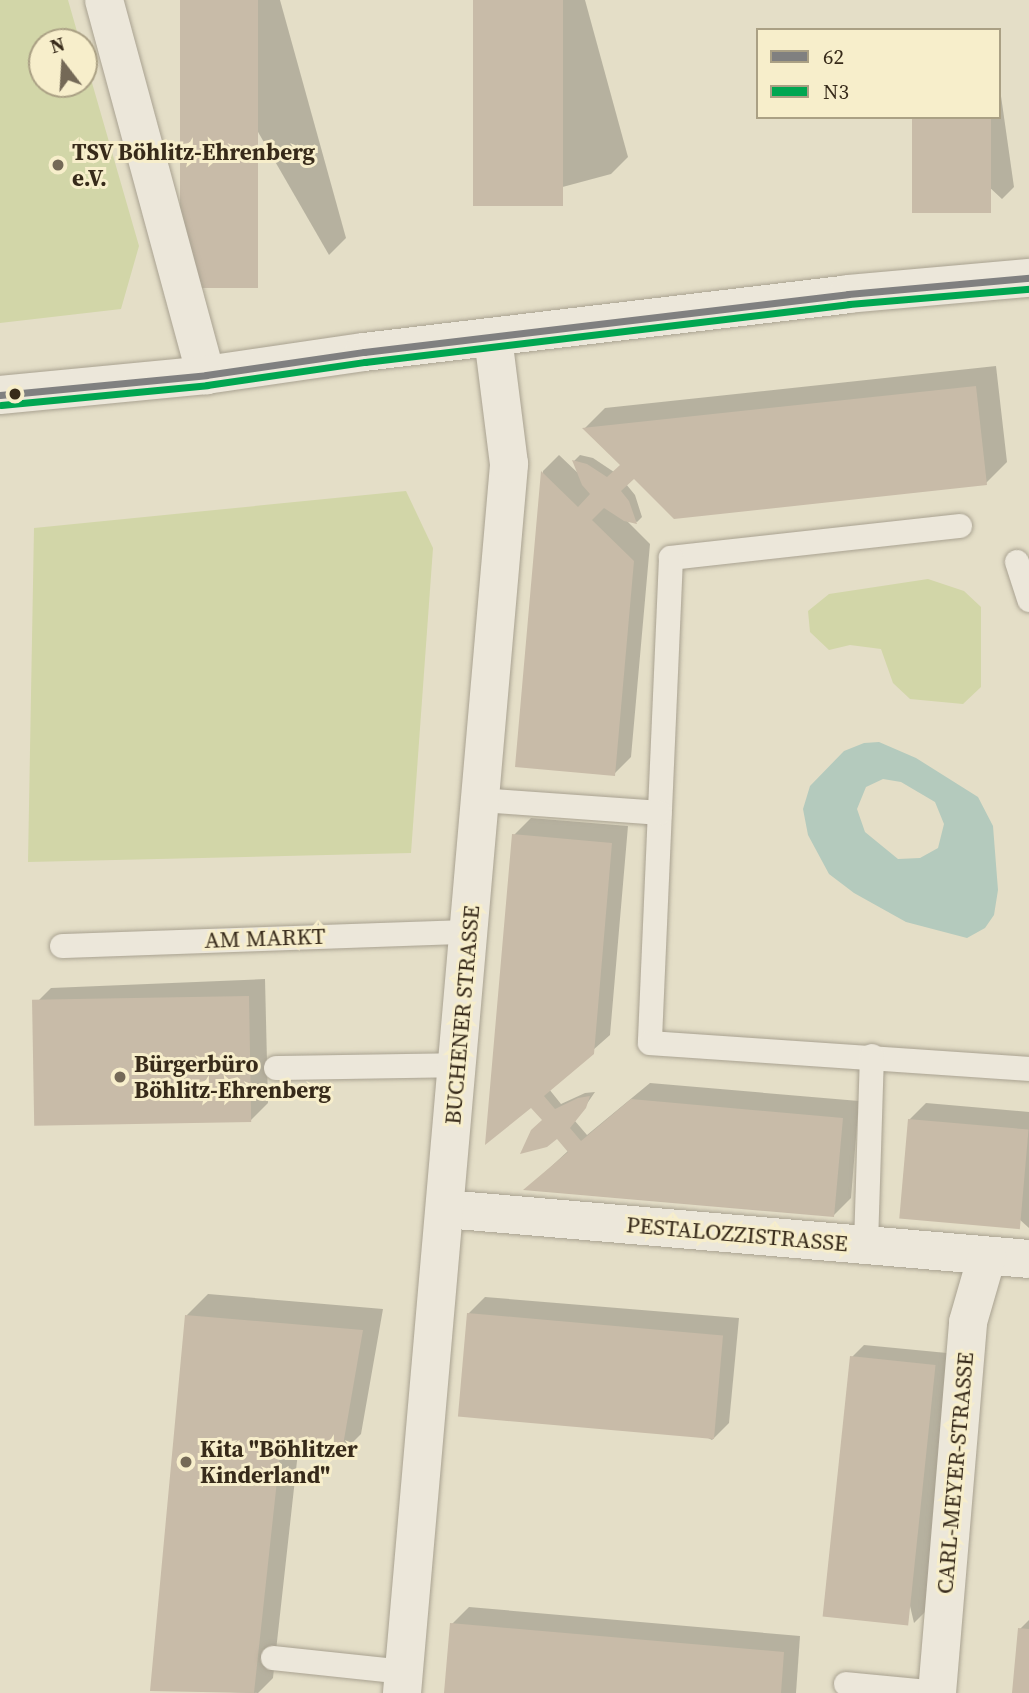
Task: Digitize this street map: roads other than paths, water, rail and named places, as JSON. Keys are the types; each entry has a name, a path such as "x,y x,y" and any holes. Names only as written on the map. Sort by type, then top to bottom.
{"street":[{"path":"104,0 206,375"},
{"path":"0,396 206,375 848,294 1029,278"},
{"name":"BUCHENER STRASSE","path":"403,1682 509,464 493,337"},
{"name":"PESTALOZZISTRASSE","path":"445,1209 1029,1259"},
{"name":"CARL-MEYER-STRASSE","path":"937,1693 968,1322 988,1256"}],"lane":[{"path":"960,526 671,558 650,1043 872,1056 1029,1069"},
{"path":"1017,562 1029,600"},
{"path":"480,800 660,813"},
{"name":"AM MARKT","path":"62,946 469,932"},
{"path":"866,1245 872,1056"},
{"path":"276,1068 457,1065"},
{"path":"273,1658 403,1682"},
{"path":"846,1685 937,1693"}],"place":[{"name":"TSV Böhlitz-Ehrenberg e.V.","path":"58,165"},
{"name":"Bürgerbüro Böhlitz-Ehrenberg","path":"120,1077"},
{"name":"Kita \"Böhlitzer Kinderland\"","path":"186,1462"}]}
